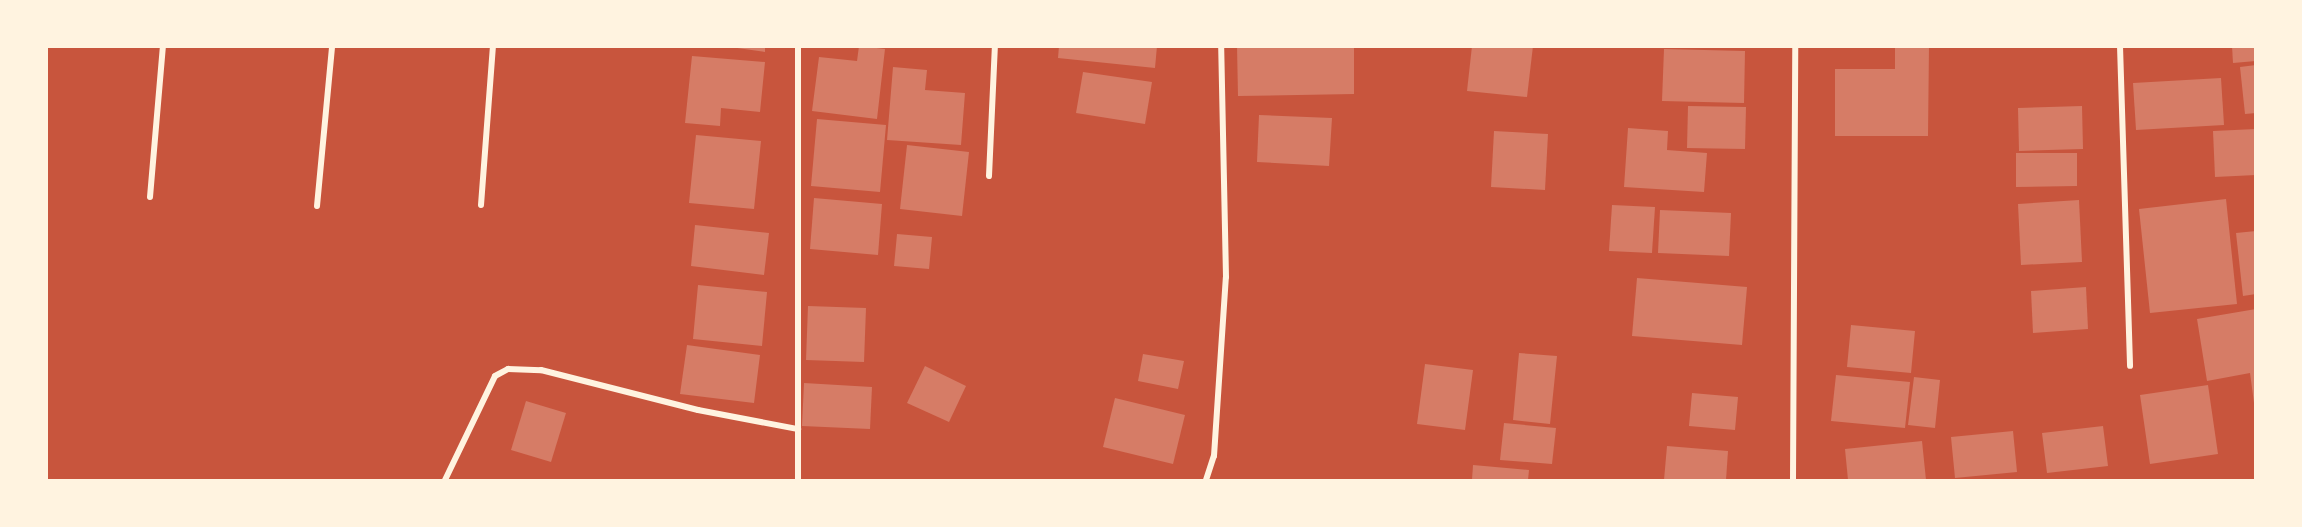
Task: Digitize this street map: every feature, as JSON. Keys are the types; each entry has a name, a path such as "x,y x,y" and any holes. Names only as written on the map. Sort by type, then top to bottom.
{"street":[{"path":"150,197 163,46"},
{"path":"316,206 332,46"},
{"path":"481,206 493,46"},
{"path":"798,46 798,480"},
{"path":"989,176 995,46"},
{"path":"1206,480 1214,456 1226,278 1221,46"},
{"path":"1793,480 1795,46"},
{"path":"2120,46 2130,366"},
{"path":"445,480 495,376 508,369 541,370 698,410 798,429"}],"building":[{"path":"723,46 765,46 765,52"},
{"path":"859,46 885,49 877,119 812,111 819,57 857,61"},
{"path":"1059,46 1157,46 1155,68 1058,58"},
{"path":"1237,46 1354,46 1354,94 1238,96"},
{"path":"1472,46 1533,46 1527,97 1467,91"},
{"path":"1895,46 1929,46 1928,136 1835,136 1835,69 1895,69"},
{"path":"2232,46 2256,46 2256,61 2233,63"},
{"path":"1664,49 1745,51 1744,103 1662,101"},
{"path":"692,56 765,62 760,112 721,108 720,126 685,123"},
{"path":"2256,65 2256,113 2245,114 2240,67"},
{"path":"893,67 927,70 925,90 965,93 961,145 887,140"},
{"path":"1083,72 1152,82 1145,124 1076,113"},
{"path":"2221,78 2224,125 2136,130 2133,83"},
{"path":"1688,106 1746,107 1745,149 1687,148"},
{"path":"2082,106 2083,149 2019,151 2018,108"},
{"path":"1259,115 1332,118 1329,166 1257,162"},
{"path":"817,119 886,125 880,192 811,186"},
{"path":"1628,128 1668,131 1667,150 1707,153 1704,192 1624,187"},
{"path":"2256,129 2256,175 2215,177 2213,131"},
{"path":"1494,131 1548,134 1545,190 1491,187"},
{"path":"696,135 761,141 754,209 689,203"},
{"path":"907,145 969,152 962,216 900,209"},
{"path":"2016,153 2077,153 2077,186 2016,187"},
{"path":"814,198 882,204 878,255 810,249"},
{"path":"2226,199 2237,304 2150,313 2139,209"},
{"path":"2079,200 2082,262 2021,265 2018,204"},
{"path":"1612,205 1655,207 1652,253 1609,251"},
{"path":"1660,210 1731,213 1729,256 1658,253"},
{"path":"695,225 769,233 764,275 691,266"},
{"path":"2256,231 2256,294 2243,296 2236,233"},
{"path":"897,234 932,237 929,269 894,266"},
{"path":"1637,278 1747,287 1742,345 1632,336"},
{"path":"698,285 767,292 762,346 693,339"},
{"path":"2086,287 2088,329 2033,333 2031,291"},
{"path":"808,306 866,308 864,362 806,360"},
{"path":"2256,309 2256,402 2254,403 2250,373 2207,381 2197,319"},
{"path":"1851,325 1915,331 1911,373 1847,367"},
{"path":"687,345 760,355 754,403 680,394"},
{"path":"1519,353 1557,356 1550,424 1513,420"},
{"path":"1143,354 1184,361 1178,389 1138,381"},
{"path":"1425,364 1473,370 1465,430 1417,424"},
{"path":"925,366 966,386 949,422 907,403"},
{"path":"1836,375 1910,382 1905,428 1831,421"},
{"path":"1914,377 1940,380 1935,428 1908,425"},
{"path":"804,383 872,387 870,429 802,426"},
{"path":"2208,385 2218,454 2150,464 2140,395"},
{"path":"1692,393 1738,397 1735,430 1689,426"},
{"path":"1115,398 1185,415 1173,464 1103,447"},
{"path":"526,401 566,413 551,462 511,450"},
{"path":"1504,423 1556,428 1552,464 1500,460"},
{"path":"2103,426 2108,466 2047,473 2042,433"},
{"path":"2013,431 2017,472 1955,478 1951,437"},
{"path":"1922,441 1926,480 1848,480 1845,449"},
{"path":"1667,446 1728,451 1726,480 1664,480"},
{"path":"1473,465 1529,470 1528,480 1472,480"}]}
